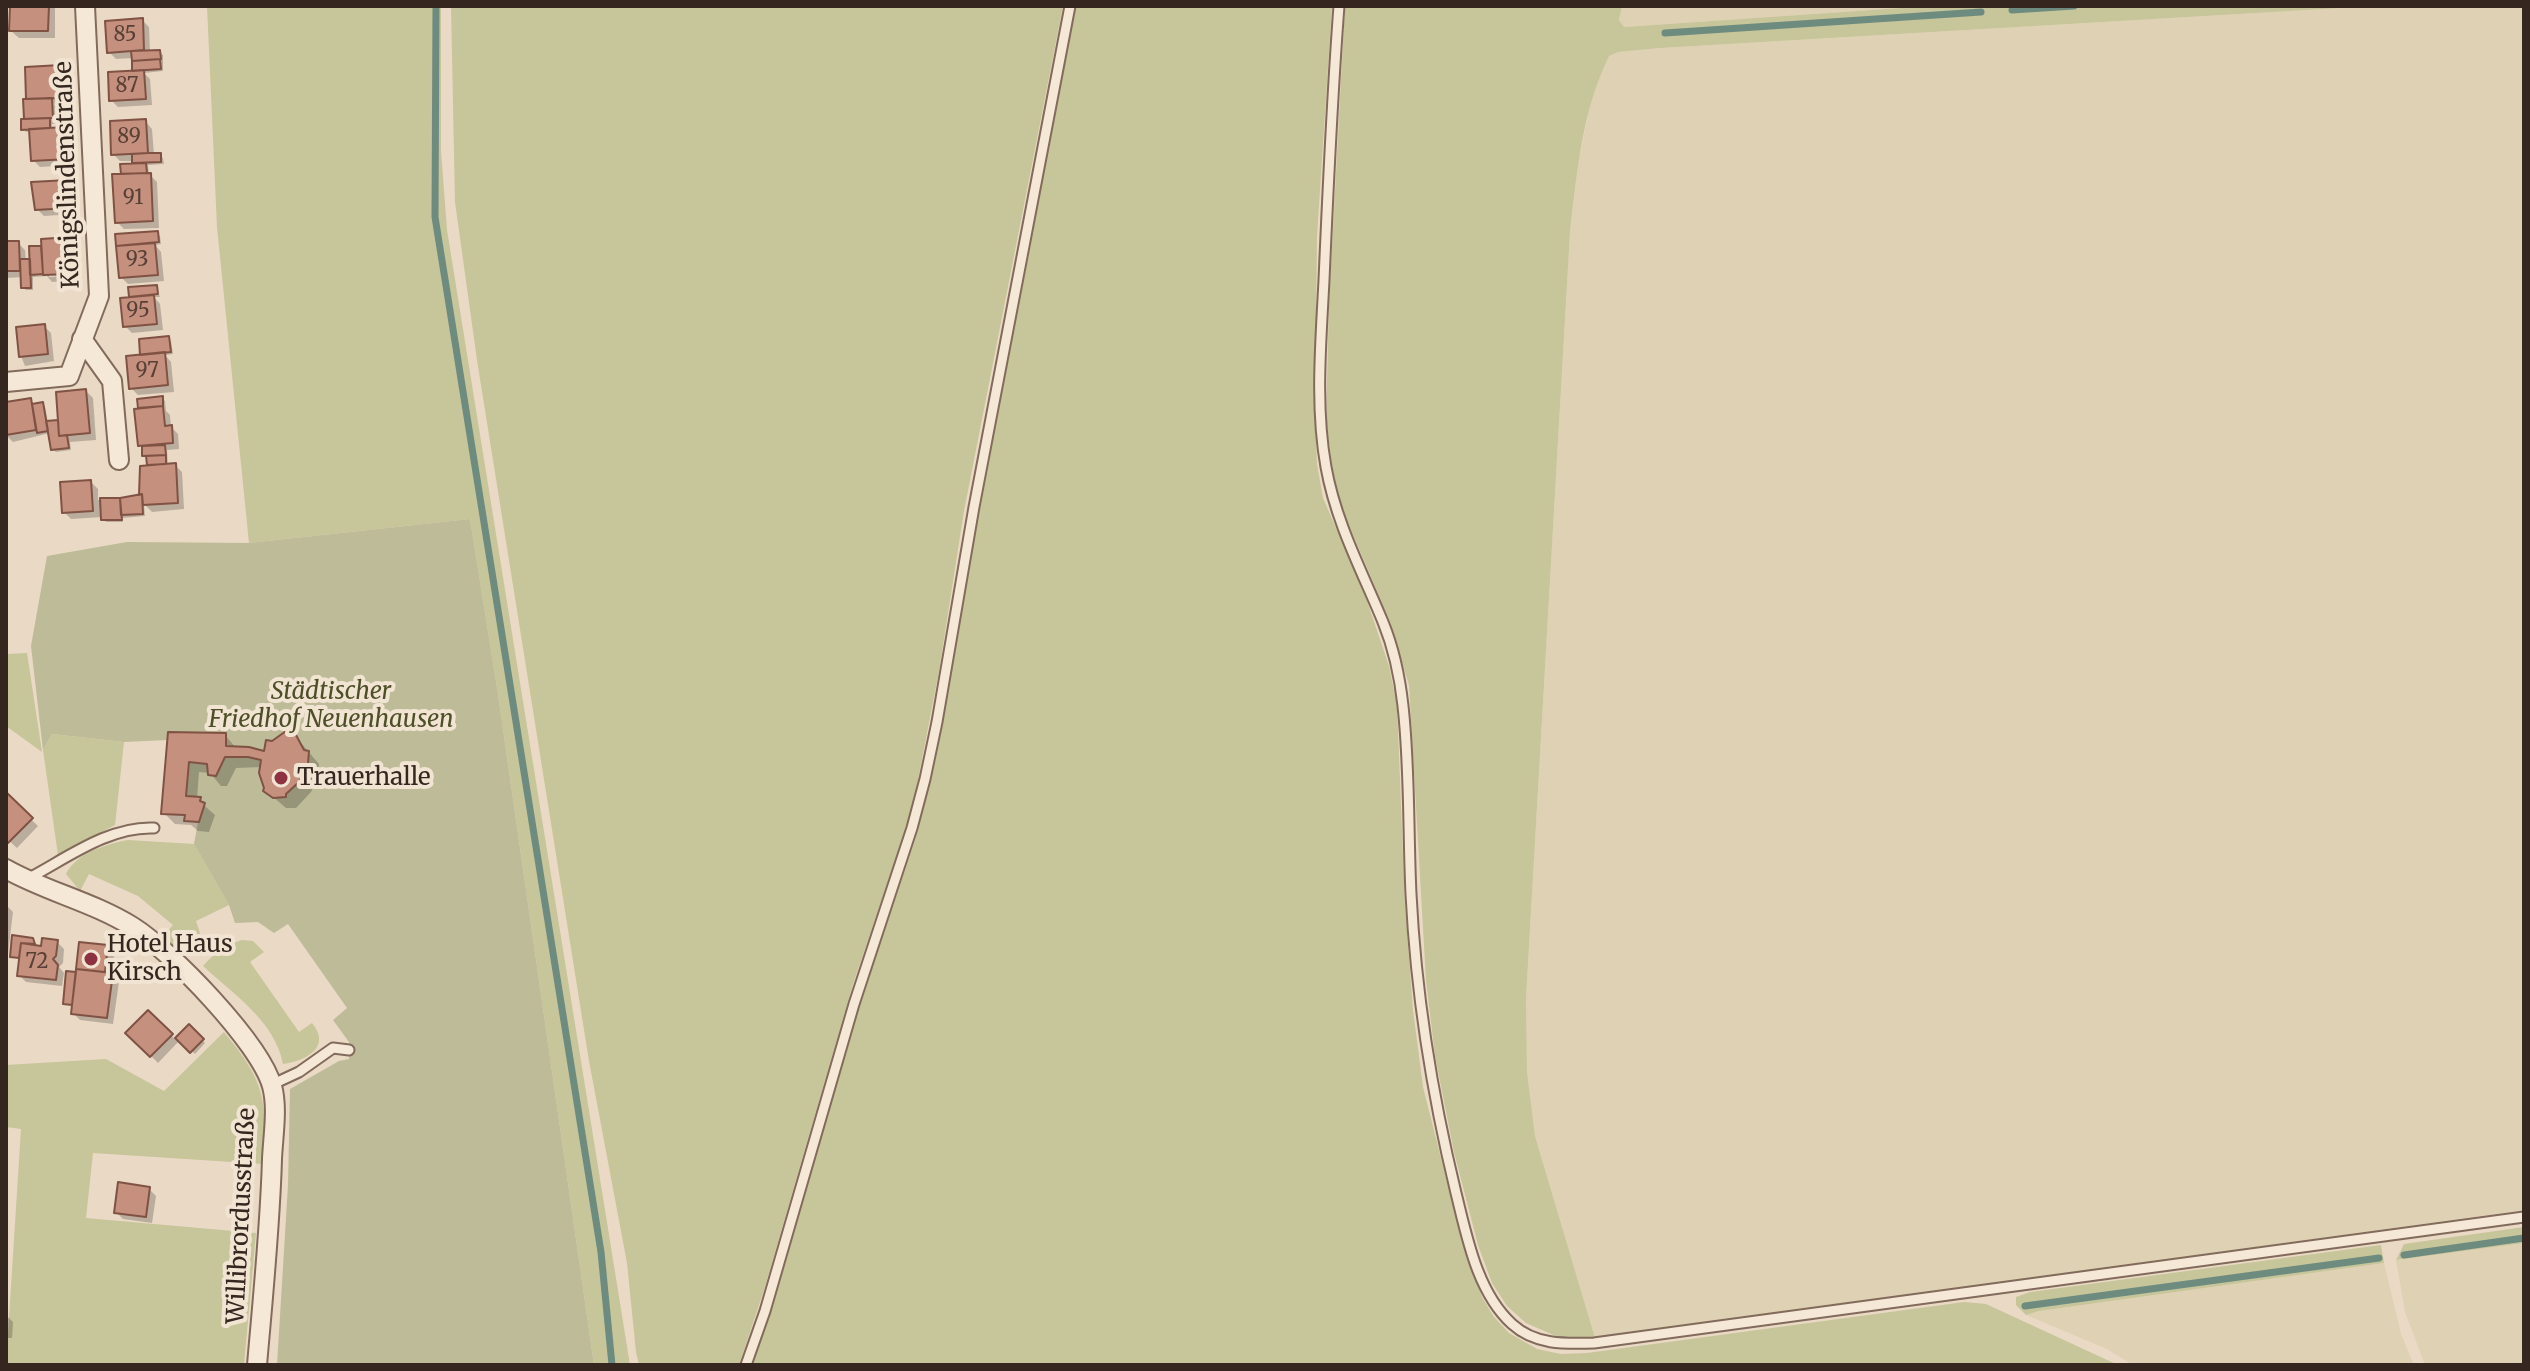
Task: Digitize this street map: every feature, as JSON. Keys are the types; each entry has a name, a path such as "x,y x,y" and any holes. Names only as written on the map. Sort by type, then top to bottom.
{"street":[{"name":"Königslindenstraße","path":"6,382 69,376 99,296 85,6"},
{"path":"82,339 112,381 119,460"},
{"name":"Willibrordusstraße","path":"6,869 74,897 135,928 159,947 237,1028 254,1051 271,1085 273,1107 271,1204 257,1365"}],"lane":[{"path":"746,1365 925,779 1070,6"},
{"path":"1339,6 1321,335 1323,445 1329,484 1341,524 1383,622 1399,678 1407,754 1414,929 1431,1080 1461,1213 1476,1262 1491,1298 1505,1317 1525,1334 1544,1341 1594,1343 2524,1217"},
{"path":"27,879 112,835 154,828"},
{"path":"271,1085 299,1072 333,1048 349,1050"}],"shaded area":[{"path":"207,6 441,6 441,151 447,230 630,1365 594,1365 470,519 249,543 217,227"},
{"path":"451,6 1063,6 964,511 939,671 912,811 853,984 764,1290 739,1365 639,1365 636,1352 627,1263 589,1061 477,360 455,202"},
{"path":"1076,6 1332,6 1317,236 1317,464 1323,498 1365,595 1389,666 1397,705 1405,905 1423,1087 1459,1229 1482,1297 1494,1317 1509,1333 1537,1349 1561,1354 1964,1302 1986,1304 2118,1365 750,1365 765,1327 856,1016 915,840 934,763 994,429"},
{"path":"1345,6 1622,6 1619,20 1624,27 1930,6 2375,6 1660,48 1618,52 1609,56 1592,98 1587,120 1570,232 1526,998 1527,1072 1535,1136 1595,1338 1558,1337 1526,1323 1507,1306 1492,1283 1478,1245 1454,1152 1435,1056 1426,980 1409,685 1389,619 1345,516 1335,484 1326,423 1329,303"},
{"path":"1622,6 1930,6 1624,27 1619,20"},
{"path":"2375,6 2524,6 2524,1210 1595,1338 1535,1136 1527,1072 1526,998 1570,232 1578,164 1589,111 1597,81 1609,56 1618,52 1660,48"},
{"path":"27,653 42,752 6,726 6,654"},
{"path":"52,734 124,742 115,825 58,855 43,750"},
{"path":"128,840 194,844 229,905 196,921 202,939 185,947 173,946 162,938 173,925 138,896 89,874 80,891 66,874 84,855"},
{"path":"242,940 253,941 264,952 250,962 299,1032 312,1023 319,1039 318,1046 308,1056 283,1064 262,1021 203,966 220,950"},
{"path":"224,1032 248,1065 261,1093 263,1164 93,1153 86,1218 256,1233 244,1365 6,1365 21,1129 6,1127 6,1065 106,1059 164,1091"},
{"path":"2524,1227 2524,1243 2396,1260 2404,1244"},
{"path":"2524,1243 2524,1365 2425,1365 2405,1312 2396,1260"},
{"path":"2381,1245 2384,1263 2026,1315 2016,1305 2016,1297 2030,1292"},
{"path":"2384,1263 2401,1334 2414,1365 2133,1365 2107,1349 2026,1315 2039,1311"}],"green space":[{"name":"Städtischer Friedhof Neuenhausen","path":"470,519 594,1365 277,1365 288,1185 290,1089 339,1061 349,1059 349,1042 333,1020 347,1008 288,924 274,933 258,922 235,923 229,905 194,844 198,822 184,821 184,815 161,814 167,740 124,742 52,734 43,750 31,646 47,556 127,542 249,543"}],"building":[{"path":"10,6 49,6 48,31 9,31"},
{"path":"143,18 144,50 107,53 105,21"},
{"path":"160,50 161,59 132,61 131,51"},
{"path":"160,59 161,69 132,71 132,61"},
{"path":"61,65 62,98 26,99 25,67"},
{"path":"144,70 146,99 109,101 108,72"},
{"path":"52,98 53,118 24,119 23,99"},
{"path":"50,118 50,128 21,130 21,119"},
{"path":"146,119 148,153 111,155 110,121"},
{"path":"67,127 69,159 31,161 29,129"},
{"path":"161,153 161,162 132,163 132,154"},
{"path":"146,163 147,173 121,174 120,164"},
{"path":"151,173 153,221 115,223 112,174"},
{"path":"68,180 70,208 35,210 31,182"},
{"path":"158,231 159,242 116,246 115,234"},
{"path":"71,237 73,274 43,275 41,239"},
{"path":"6,241 19,241 20,271 6,271"},
{"path":"155,243 158,275 119,278 116,246"},
{"path":"29,246 41,246 43,274 30,275"},
{"path":"20,259 30,259 31,288 21,288"},
{"path":"157,285 158,294 129,297 128,287"},
{"path":"154,295 157,324 123,327 120,298"},
{"path":"45,324 48,354 19,357 16,327"},
{"path":"169,336 171,352 140,355 139,339"},
{"path":"165,352 168,385 129,389 126,356"},
{"path":"86,389 90,433 59,436 56,392"},
{"path":"163,396 163,406 138,408 137,399"},
{"path":"31,398 36,430 6,435 6,402"},
{"path":"43,402 48,431 37,433 32,404"},
{"path":"163,406 165,426 172,425 173,443 138,446 134,409"},
{"path":"58,420 59,436 67,435 69,448 51,450 46,421"},
{"path":"165,445 166,455 142,456 142,446"},
{"path":"166,455 166,464 147,465 146,456"},
{"path":"176,463 178,503 143,505 142,494 139,495 140,466"},
{"path":"91,480 93,511 62,513 60,482"},
{"path":"142,494 143,514 121,515 120,498"},
{"path":"100,498 120,498 122,520 101,520"},
{"name":"Trauerhalle","path":"286,731 296,735 304,750 309,751 308,763 300,781 286,797 273,798 263,791 259,773 261,760 225,757 216,776 208,775 207,764 189,762 186,796 201,797 200,801 205,803 199,822 184,821 185,815 161,814 168,732 226,733 226,746 264,751 266,740 272,741"},
{"path":"6,792 33,818 8,843 6,840"},
{"path":"12,935 33,938 35,944 21,943 19,958 10,957"},
{"path":"42,938 58,940 53,959 58,965 56,980 17,976 21,943 41,946"},
{"path":"79,942 108,945 105,972 76,969"},
{"path":"76,969 113,973 107,1018 71,1014"},
{"path":"66,971 76,972 72,1005 63,1004"},
{"path":"148,1010 173,1034 150,1057 125,1033"},
{"path":"189,1024 204,1039 190,1053 175,1038"},
{"path":"118,1182 150,1187 146,1217 114,1213"}],"waterway":[{"path":"436,6 435,217 601,1252 612,1365"},
{"path":"2012,10 2074,6"},
{"path":"1665,33 1981,12"},
{"path":"2404,1255 2524,1238"},
{"path":"2025,1306 2379,1258"}],"place":[{"name":"Trauerhalle","path":"281,778"},
{"name":"Hotel Haus Kirsch","path":"91,959"}]}
